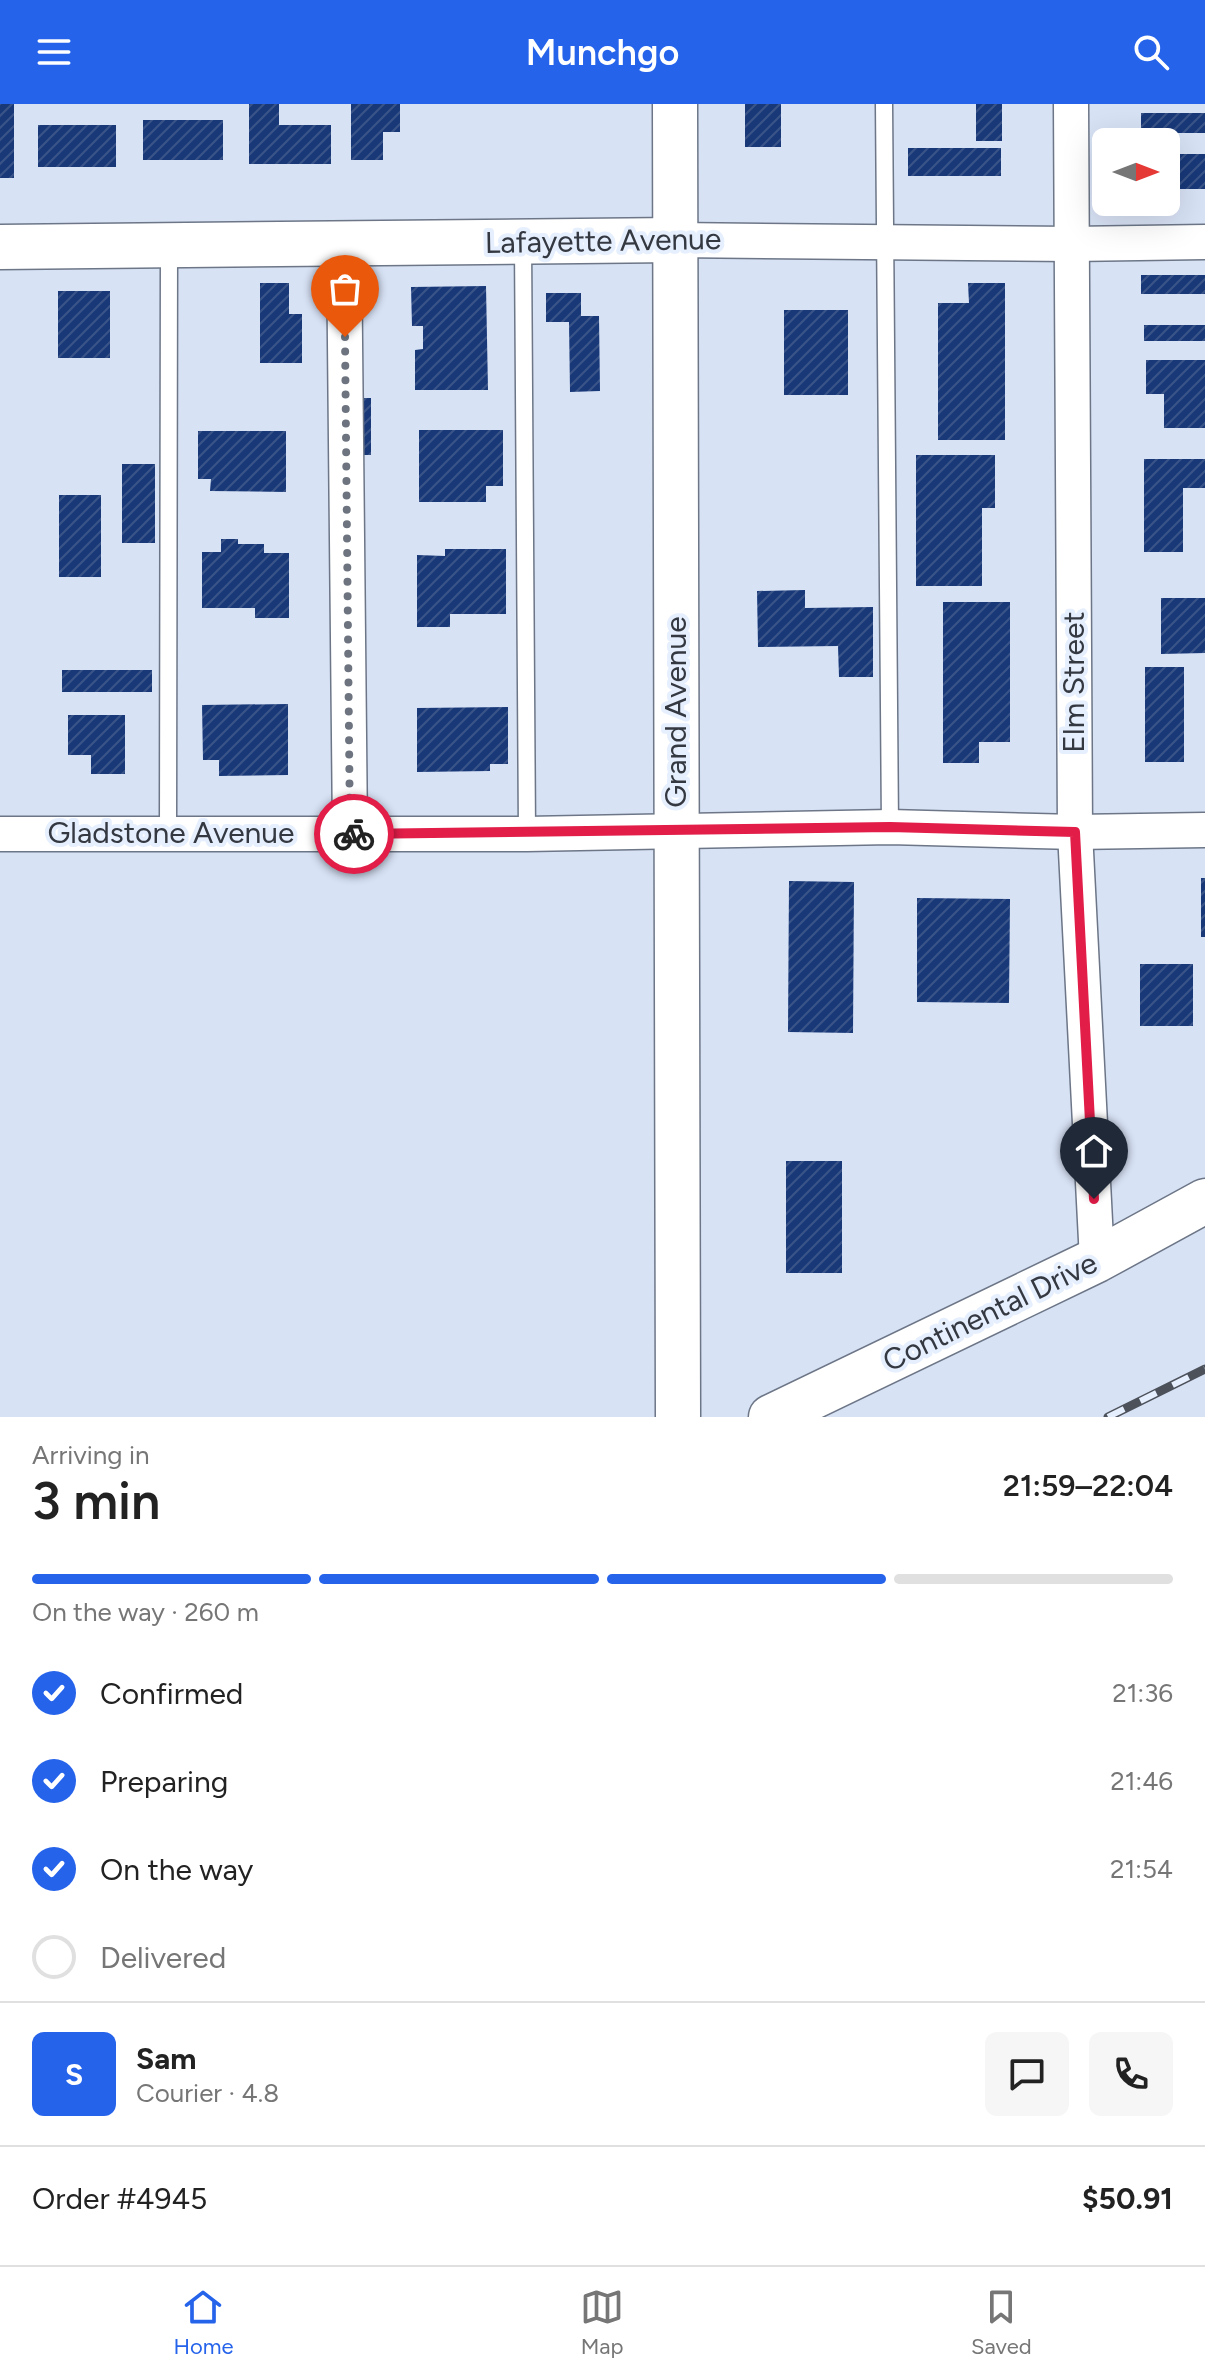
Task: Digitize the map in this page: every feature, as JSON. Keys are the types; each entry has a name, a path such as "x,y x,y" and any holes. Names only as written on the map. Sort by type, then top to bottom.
{"main road":[{"name":"Grand Avenue","path":"675,104 678,1417"},
{"name":"Lafayette Avenue","path":"0,247 675,240"},
{"name":"Continental Drive","path":"771,1417 1097,1260 1205,1201"}],"street":[{"name":"Elm Street","path":"1071,104 1075,832 1097,1260"},
{"name":"Lafayette Avenue","path":"675,240 1072,244 1205,242"},
{"path":"344,244 350,834"},
{"name":"Gladstone Avenue","path":"0,834 527,834 890,827 1075,832 1205,830"}],"lane":[{"path":"884,104 890,827"},
{"path":"523,242 527,834"},
{"path":"168,832 169,246"}],"building":[{"path":"0,104 14,104 14,178 0,178"},
{"path":"249,104 279,104 279,125 331,125 331,164 249,164"},
{"path":"351,104 400,104 400,132 383,132 383,160 351,160"},
{"path":"745,104 781,104 781,147 745,147"},
{"path":"976,104 1002,104 1002,141 976,141"},
{"path":"1141,113 1205,113 1205,133 1180,133 1180,128 1141,128"},
{"path":"143,120 223,120 223,160 143,160"},
{"path":"38,125 116,125 116,167 38,167"},
{"path":"908,148 1001,148 1001,176 908,176"},
{"path":"1180,154 1205,154 1205,189 1180,189"},
{"path":"1141,275 1205,275 1205,294 1141,294"},
{"path":"260,283 289,283 289,314 302,314 302,363 260,363"},
{"path":"968,283 1005,283 1005,440 938,440 938,303 969,303"},
{"path":"486,286 488,390 415,390 415,350 423,349 423,326 412,326 411,287"},
{"path":"58,291 110,291 110,358 58,358"},
{"path":"546,293 581,293 581,316 599,316 600,391 570,392 569,322 546,322"},
{"path":"784,310 848,310 848,395 784,395"},
{"path":"1144,325 1205,325 1205,341 1144,341"},
{"path":"1146,360 1205,360 1205,428 1164,428 1164,394 1146,394"},
{"path":"331,398 371,398 371,455 331,455"},
{"path":"419,430 503,430 503,486 486,486 486,502 419,502"},
{"path":"198,431 286,431 286,492 210,491 211,479 198,479"},
{"path":"916,455 995,455 995,508 982,508 982,586 916,586"},
{"path":"1144,459 1205,459 1205,488 1183,488 1183,552 1144,552"},
{"path":"122,464 155,464 155,543 122,543"},
{"path":"59,495 101,495 101,577 59,577"},
{"path":"221,539 238,539 238,544 264,544 264,553 289,553 289,618 255,618 255,608 202,608 202,552 221,552"},
{"path":"445,549 506,549 506,614 450,614 450,627 417,627 417,555 445,556"},
{"path":"805,590 805,608 873,607 873,677 839,677 838,646 758,647 757,591"},
{"path":"1161,598 1205,598 1205,653 1161,654"},
{"path":"943,602 1010,602 1010,742 979,742 979,763 943,763"},
{"path":"1145,667 1184,667 1184,762 1145,762"},
{"path":"62,670 152,670 152,692 62,692"},
{"path":"288,704 288,775 219,776 219,760 203,760 202,705"},
{"path":"508,707 508,764 490,764 490,771 417,772 417,708"},
{"path":"68,715 125,715 125,774 91,774 91,755 68,755"},
{"path":"1201,878 1205,878 1205,937 1201,937"},
{"path":"789,881 854,882 853,1033 788,1032"},
{"path":"917,898 1010,899 1009,1003 917,1002"},
{"path":"1140,964 1193,964 1193,1026 1140,1026"},
{"path":"786,1161 842,1161 842,1273 786,1273"}],"railway":[{"path":"1108,1417 1205,1369"}],"way so far":[{"path":"345,337 350,834 354,834"}],"route":[{"path":"354,834 890,827 1075,832 1094,1199"}]}
